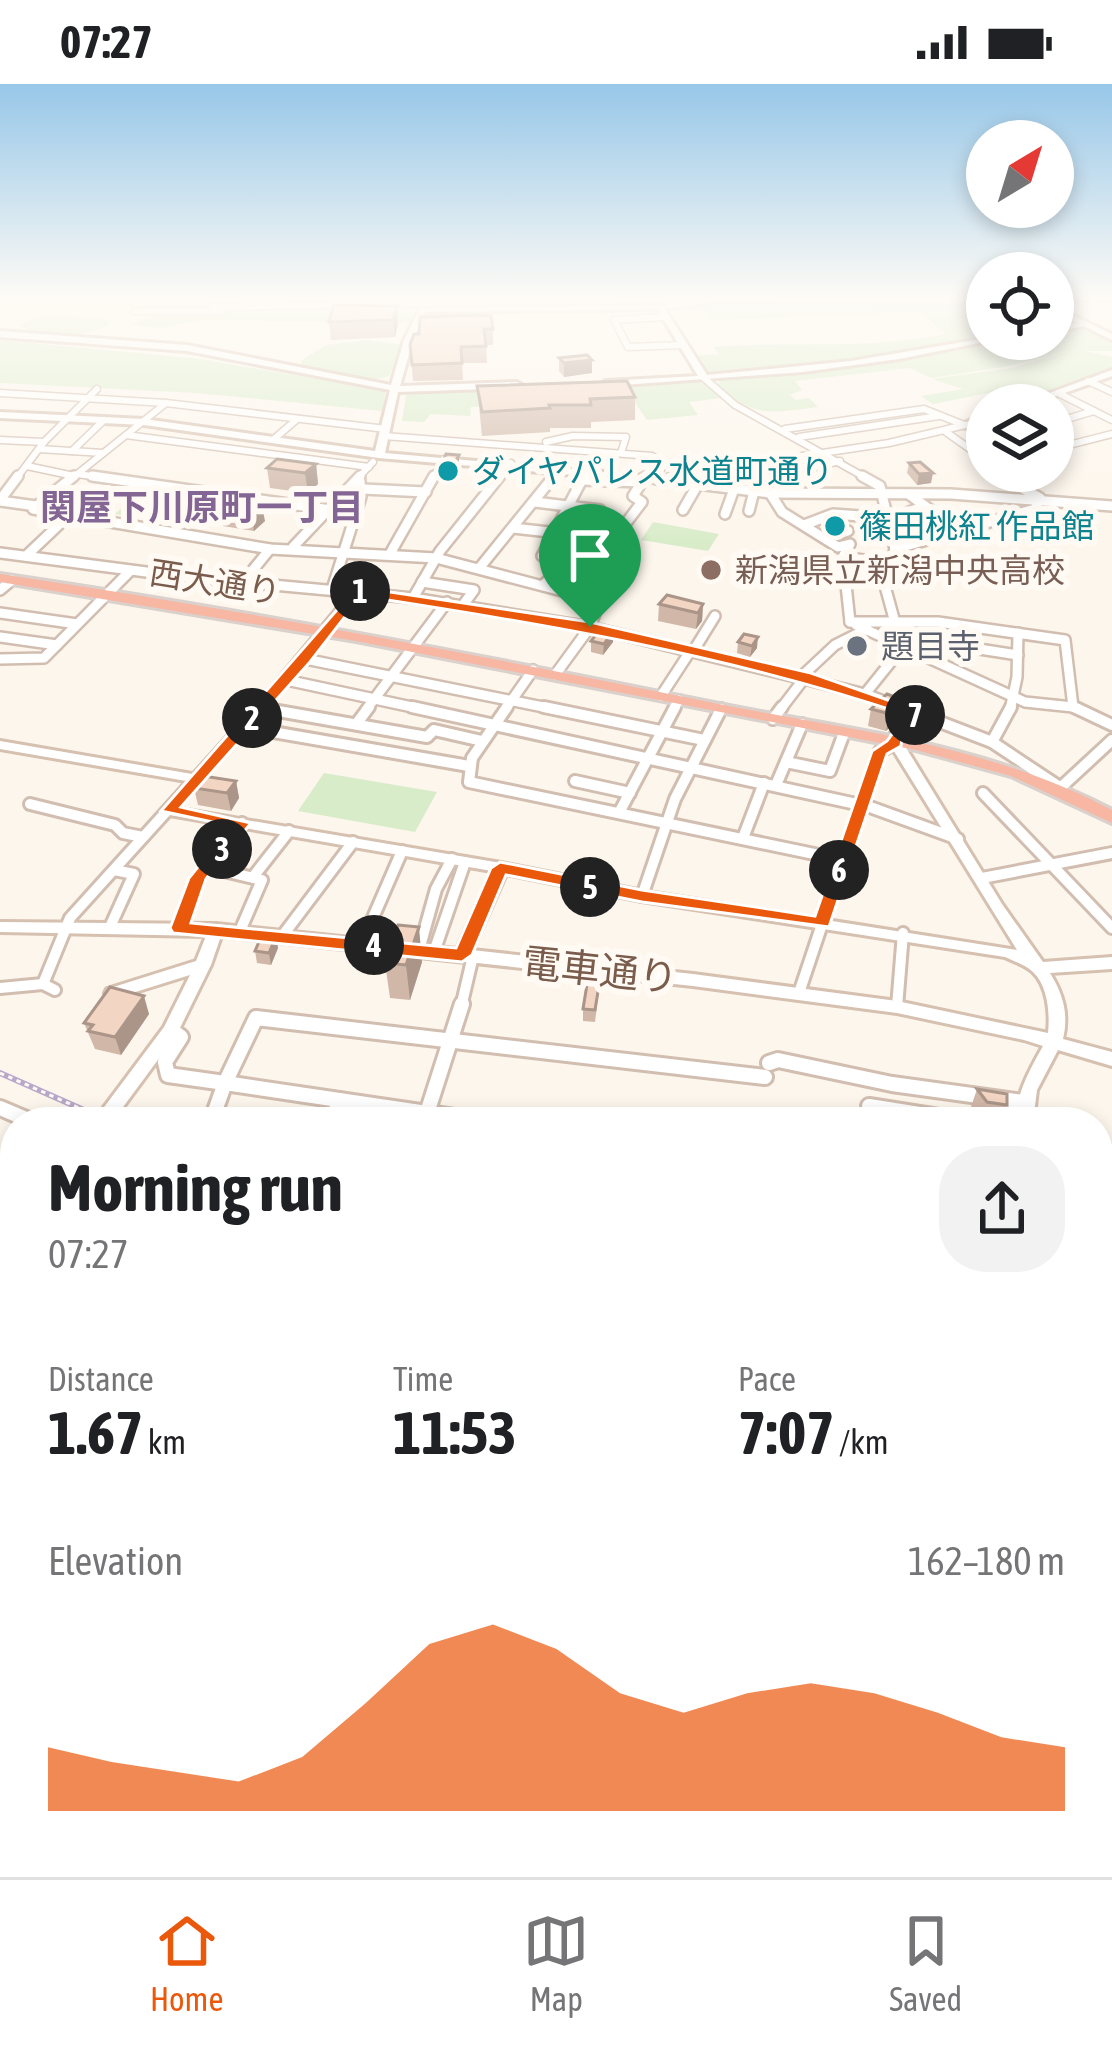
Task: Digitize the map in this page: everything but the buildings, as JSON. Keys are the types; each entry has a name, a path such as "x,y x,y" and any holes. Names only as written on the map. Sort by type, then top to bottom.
{"highway":[{"name":"西大通り","path":"4,582 415,646 844,733 1057,791"},
{"name":"西大通り","path":"895,747 1014,764 1112,820"}],"street":[{"path":"359,381 397,388 527,385"},
{"path":"332,589 361,485 379,455 399,381"},
{"path":"597,383 647,381"},
{"path":"707,381 735,405 880,486 896,550 885,586 892,621 903,643"},
{"path":"1074,386 1088,381 1112,392"},
{"path":"98,389 65,418 0,501 36,506 166,404"},
{"path":"0,393 166,404 385,432 652,456 664,464 633,496 641,502 591,569"},
{"path":"1074,400 1112,420"},
{"path":"782,429 924,409 966,422"},
{"path":"1074,417 1095,411"},
{"path":"0,415 144,422 379,455 561,467 584,475 770,494 1112,502"},
{"path":"798,437 942,416"},
{"path":"72,451 104,420"},
{"path":"274,440 296,420"},
{"path":"648,479 944,432 966,424"},
{"path":"607,430 627,430 620,452"},
{"path":"944,432 966,447"},
{"path":"1074,444 1112,434"},
{"path":"126,435 369,467"},
{"path":"533,445 573,436 626,436"},
{"path":"0,440 103,453"},
{"path":"392,552 444,459"},
{"path":"749,511 760,480 841,461"},
{"path":"413,598 436,557 511,464"},
{"path":"26,466 331,510"},
{"path":"481,566 561,467"},
{"path":"584,475 542,556 609,573 585,595"},
{"path":"850,480 854,495"},
{"path":"664,494 671,481"},
{"path":"683,510 698,484"},
{"path":"287,550 300,545 361,485 426,492"},
{"path":"725,514 734,489"},
{"path":"1028,492 1043,501"},
{"path":"770,494 782,512 838,547 850,544 843,557 850,622"},
{"path":"910,495 959,531"},
{"path":"896,550 1035,508 1043,501"},
{"path":"535,502 600,510 597,518"},
{"path":"36,506 35,511 270,549 436,557 600,601 590,627 555,674"},
{"path":"804,525 833,514 888,519 922,508"},
{"path":"26,556 68,517"},
{"path":"513,528 612,539"},
{"path":"825,538 848,531"},
{"path":"243,582 270,549"},
{"path":"0,553 130,571 447,602 590,627 804,675 865,694 992,742 1014,764"},
{"path":"843,557 889,564"},
{"path":"545,584 569,564"},
{"path":"0,659 44,658 130,571"},
{"path":"422,582 474,590 463,605"},
{"path":"0,988 49,987 67,926 305,659 357,591"},
{"path":"357,723 447,602"},
{"path":"0,613 77,625"},
{"path":"620,811 662,731 670,698 692,650 715,616"},
{"path":"850,622 892,621 1065,640 1073,707"},
{"path":"850,622 1017,698 1073,707 1112,725"},
{"path":"773,718 804,675 835,645 867,629"},
{"path":"992,742 1008,723 1017,698 1018,633"},
{"path":"0,637 57,645"},
{"path":"865,694 903,643 934,638 1018,655"},
{"path":"305,659 704,740"},
{"path":"532,670 482,741 470,766 469,782 843,860"},
{"path":"286,680 860,804 959,840"},
{"path":"261,708 427,737 446,714"},
{"path":"642,896 666,822 721,709"},
{"path":"917,713 894,737 895,747 959,840 1012,932 1041,968 1057,1011 1053,1041 1029,1081 1025,1107"},
{"path":"742,838 802,724"},
{"path":"244,727 470,766"},
{"path":"434,730 482,741"},
{"path":"786,762 830,771 844,733"},
{"path":"1057,791 1112,740"},
{"path":"1,747 198,779"},
{"path":"799,993 880,751 895,747"},
{"path":"575,781 630,793"},
{"path":"983,793 1056,864 1112,928"},
{"path":"30,804 116,825 123,833 143,837"},
{"path":"169,811 642,896 903,933 1008,952 1041,968 1112,963"},
{"path":"180,928 198,878 242,823"},
{"path":"254,877 289,831"},
{"path":"283,934 353,842"},
{"path":"362,943 402,850"},
{"path":"982,878 1112,854"},
{"path":"426,951 459,860"},
{"path":"208,867 262,880 241,931"},
{"path":"430,1107 454,1039 468,956 500,868"},
{"path":"110,927 134,874 114,870"},
{"name":"電車通り","path":"0,927 283,934 799,993 897,1007 1053,1041 1112,1060"},
{"path":"113,1107 171,1030 217,929"},
{"path":"897,1007 903,933"},
{"path":"113,993 203,964"},
{"path":"216,1107 256,1018 767,1070 778,1060 1000,1107"},
{"path":"171,1030 181,1037 165,1062 168,1075 373,1107"},
{"path":"337,1107 339,1100"},
{"path":"868,1106 874,1107"}],"green space":[{"path":"326,381 386,391 382,411 196,393 0,383"},
{"path":"721,381 798,381 802,390 790,395 796,400 809,398 818,407 787,411 752,408 716,385"},
{"path":"937,381 1084,381 1074,385 966,384 966,397 933,404 921,396 963,389"},
{"path":"703,382 721,398 689,402 698,415 647,420 633,400 471,407 470,416 431,414 424,422 402,421 406,396 416,391"},
{"path":"141,492 213,503 189,525 115,514"},
{"path":"653,522 719,534 708,551 641,540"},
{"path":"324,773 437,792 415,832 298,811"}],"railway":[{"path":"0,1073 77,1107"}],"place":[{"name":"ダイヤパレス水道町通り","path":"448,471"},
{"name":"篠田桃紅 作品館","path":"835,526"},
{"name":"新潟県立新潟中央高校","path":"711,570"},
{"name":"題目寺","path":"857,646"}],"district":[{"name":"関屋下川原町一丁目","path":"202,507"}],"route":[{"path":"357,591 590,627 806,676 917,713 894,737 896,743 880,751 822,923 642,896 500,868 462,955 283,934 180,928 198,878 242,823 169,811 330,630 357,591"}]}
